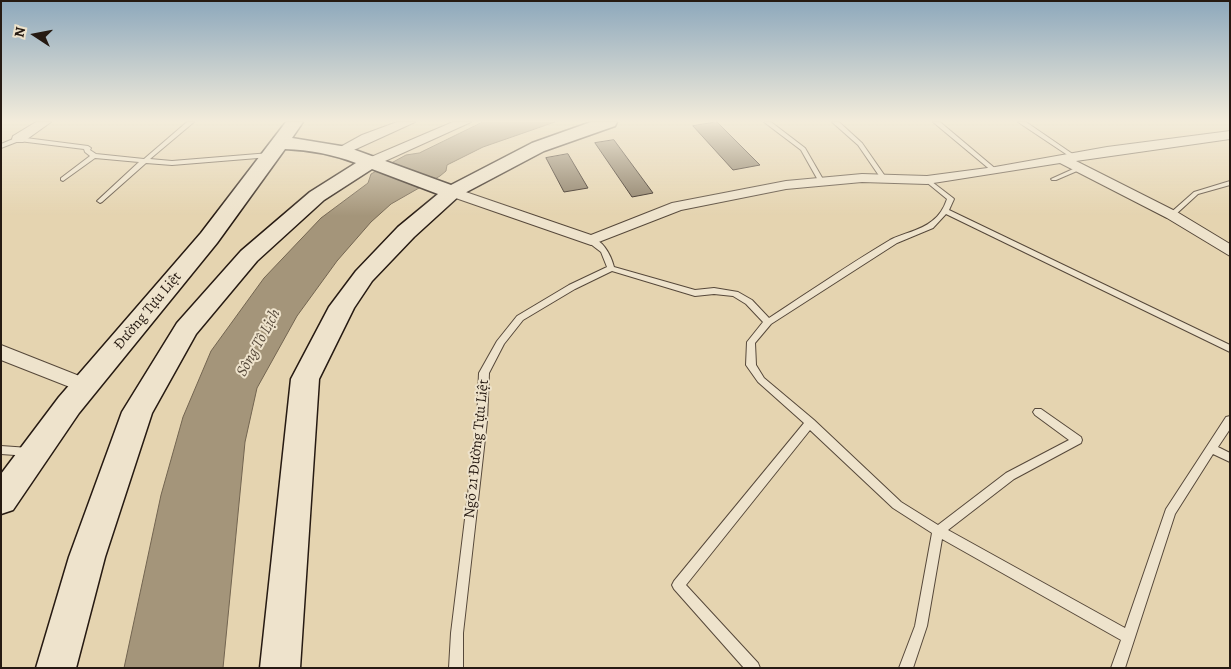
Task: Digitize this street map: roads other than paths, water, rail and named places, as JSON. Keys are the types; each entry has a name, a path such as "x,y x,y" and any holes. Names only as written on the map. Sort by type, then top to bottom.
{"street":[{"name":"Đường Tựu Liệt","path":"1,500 34,452 85,386 208,238 272,153"},
{"path":"343,153 591,240 677,206 786,185 821,181 927,180 1120,153"},
{"path":"56,668 87,557 137,412 186,329 249,256 317,196 397,153"},
{"path":"280,668 304,379 342,307 364,276 447,190 525,153"},
{"path":"1073,161 1172,215 1230,251"},
{"path":"1,352 85,386"}],"lane":[{"path":"90,153 94,156 172,162 242,153"},
{"path":"100,201 122,179 154,153"},
{"path":"805,153 821,181"},
{"path":"866,153 884,179"},
{"path":"974,153 995,171"},
{"path":"1054,179 1073,161 1063,153"},
{"path":"63,179 94,156"},
{"path":"927,180 951,199 946,211 930,226 899,238 861,260 768,322 751,342 751,366 761,380 897,505 938,532 1128,637"},
{"path":"1172,215 1196,193 1230,183"},
{"path":"946,211 1230,350"},
{"path":"591,240 602,247 611,268 695,293 714,291 735,294 749,302 768,322"},
{"name":"Ngõ 21 Đường Tựu Liệt","path":"456,668 457,633 482,421 484,373 500,343 520,318 572,287 611,268"},
{"path":"906,668 921,626 938,532 1010,476 1077,440 1038,412"},
{"path":"1118,668 1170,512 1230,420"},
{"path":"753,668 678,585 810,423"},
{"path":"1211,448 1230,458"},
{"path":"1,450 34,452"}],"water":[{"name":"Sông Tô Lịch","path":"471,153 447,165 446,171 440,176 391,204 371,222 337,261 297,316 257,388 245,442 223,668 124,668 161,495 183,417 211,351 264,278 321,218 368,183 371,174 406,155"}]}
